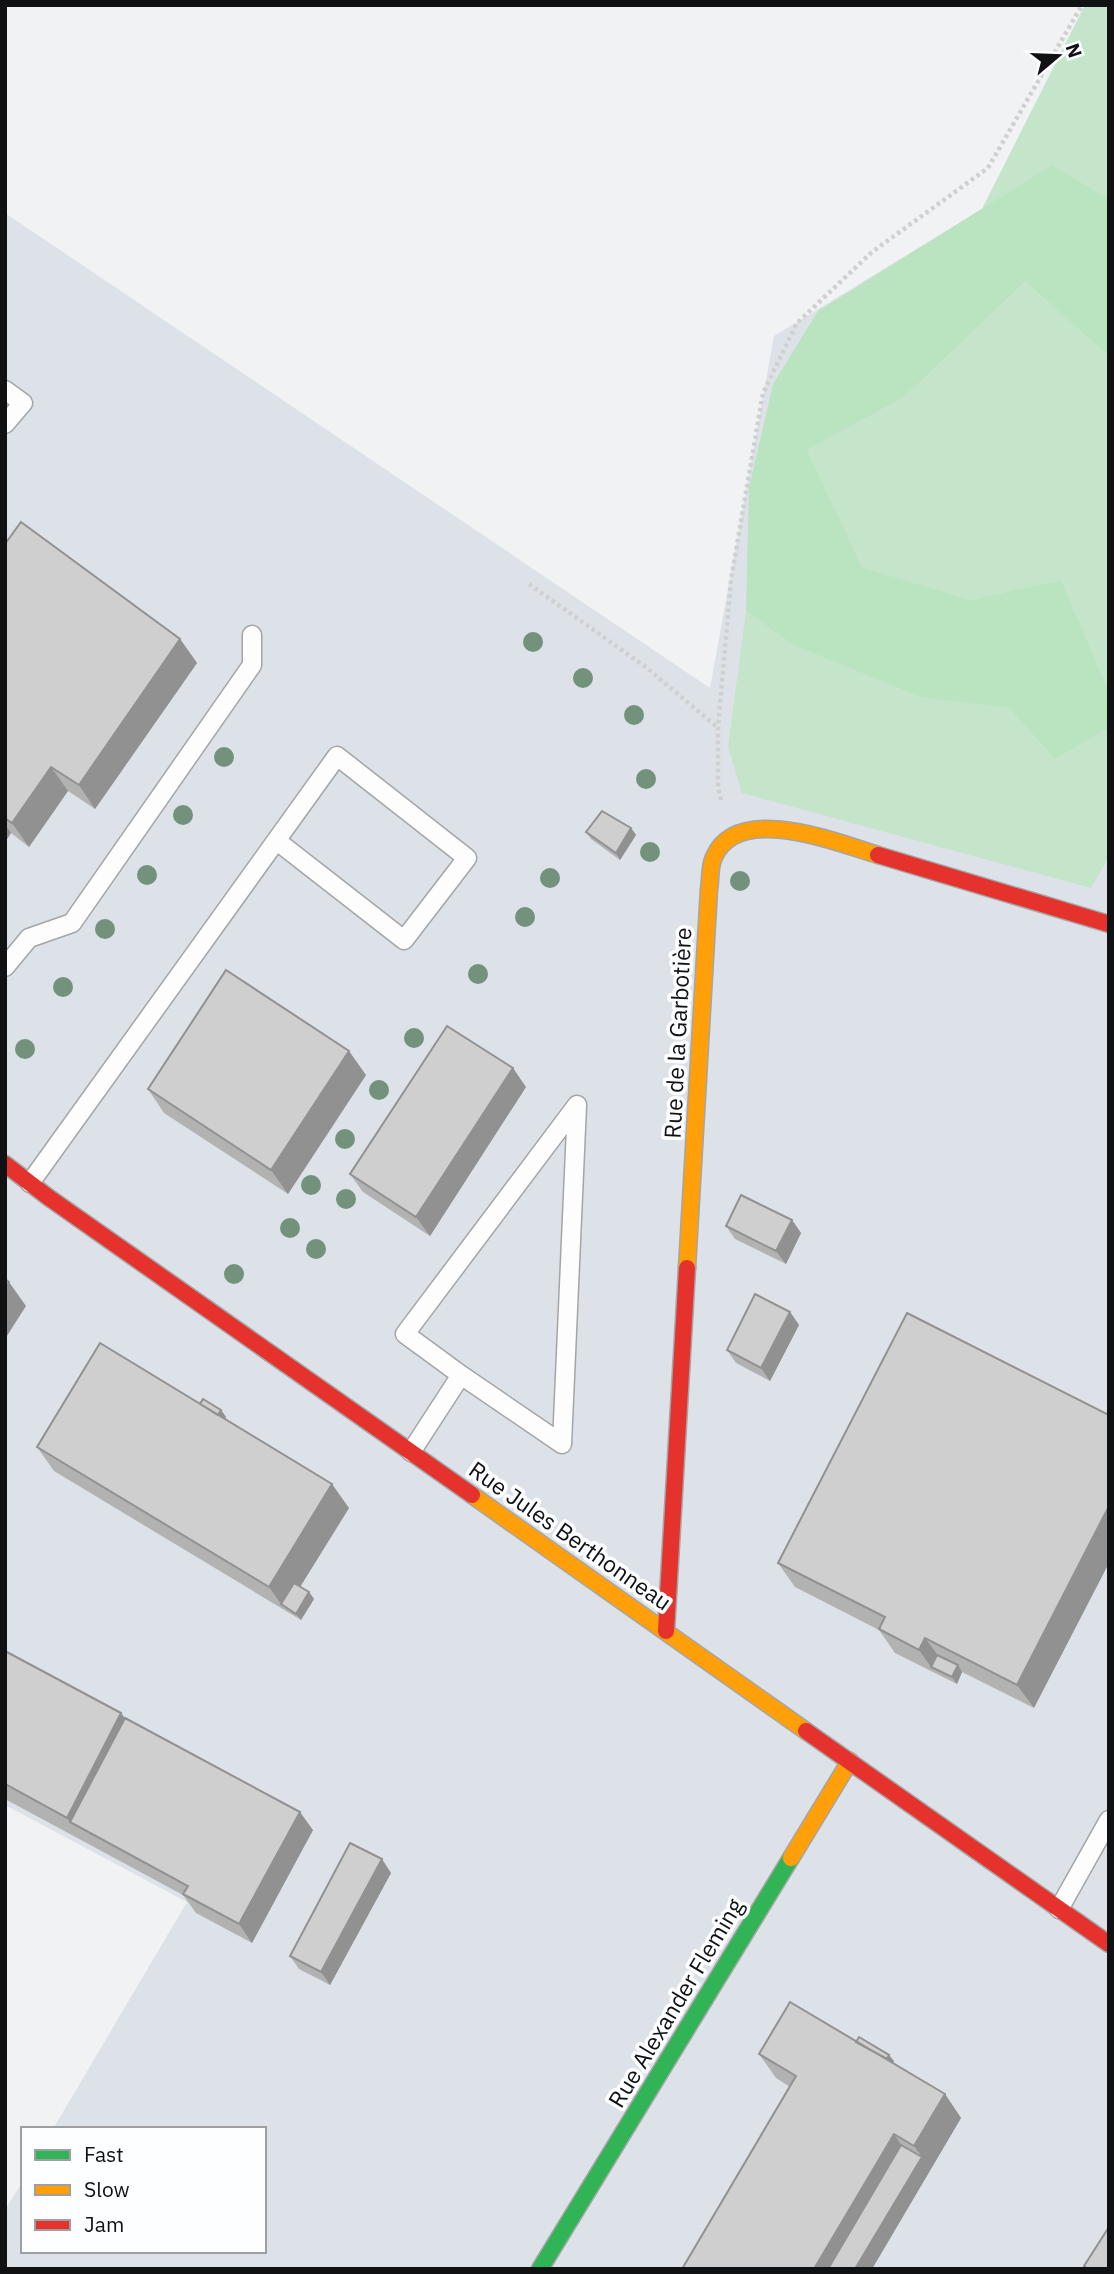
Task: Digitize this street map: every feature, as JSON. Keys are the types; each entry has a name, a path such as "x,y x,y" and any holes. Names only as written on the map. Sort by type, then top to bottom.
{"street":[{"path":"732,835 767,827 808,834 1107,919"},
{"name":"Rue de la Garbotière","path":"666,1631 709,889 714,857 732,835"},
{"name":"Rue Jules Berthonneau","path":"5,1164 1109,1944"},
{"name":"Rue Alexander Fleming","path":"540,2269 850,1761"}],"lane":[{"path":"5,390 23,403 5,424"},
{"path":"5,967 29,937 72,923 252,665 252,635"},
{"path":"30,1183 337,756 467,858 404,940 276,841"},
{"path":"577,1105 562,1444 461,1375 405,1335 577,1105"},
{"path":"411,1452 461,1375"},
{"path":"1059,1909 1109,1820"}],"path":[{"path":"732,835 718,788 718,728 731,580 763,393 797,323 872,252 988,169 1082,5"},
{"path":"529,584 647,668 718,728"}],"shaded area":[{"path":"1085,5 1109,5 1109,2269 5,2269 5,2210 21,2184 21,2253 266,2253 266,2127 54,2127 187,1902 5,1805 5,213 710,688 774,336 982,209"}],"green space":[{"path":"1085,5 1109,5 1109,199 1052,165 982,209"},
{"path":"1052,165 1109,199 1109,356 1025,281 904,397 807,450 862,567 970,600 1061,580 1109,691 1109,728 1055,759 1009,708 923,698 795,646 746,611 749,488 773,384 818,311"},
{"path":"1025,280 1109,356 1109,691 1061,580 970,600 862,567 807,450 904,397"},
{"path":"746,611 795,646 923,698 1009,708 1055,759 1109,728 1109,857 1091,888 742,793 728,747"}],"building":[{"path":"21,522 180,639 79,785 51,767 12,823 5,818 5,544"},
{"path":"602,811 631,828 616,853 586,832"},
{"path":"226,970 349,1051 271,1170 148,1089"},
{"path":"447,1026 513,1068 416,1217 350,1174"},
{"path":"741,1195 792,1220 776,1251 726,1226"},
{"path":"755,1294 790,1312 761,1368 727,1350"},
{"path":"907,1313 1109,1415 1109,1506 1017,1685 925,1638 919,1650 879,1629 885,1617 778,1563"},
{"path":"100,1343 332,1484 269,1587 37,1447"},
{"path":"203,1399 221,1410 218,1415 200,1404"},
{"path":"294,1583 309,1592 296,1614 281,1604"},
{"path":"5,1651 121,1713 67,1818 5,1784"},
{"path":"937,1655 958,1665 952,1677 931,1667"},
{"path":"125,1718 300,1812 239,1924 183,1894 188,1886 70,1822"},
{"path":"350,1843 382,1859 321,1972 290,1956"},
{"path":"790,2002 945,2094 914,2146 894,2134 814,2269 682,2269 796,2076 759,2054"},
{"path":"859,2037 889,2055 887,2059 856,2042"},
{"path":"901,2145 922,2157 855,2269 828,2269"},
{"path":"1109,2227 1109,2269 1088,2269 1084,2266"}],"traffic: fast":[{"path":"540,2269 791,1858"}],"traffic: slow":[{"path":"687,1268 709,889 714,857 726,841 744,832 766,829 815,836 878,855"},
{"path":"472,1495 806,1731"},
{"path":"791,1858 850,1761"}],"traffic: jam":[{"path":"878,855 1109,924"},
{"path":"5,1164 472,1495"},
{"path":"666,1631 687,1268"},
{"path":"806,1731 1109,1944"}]}
